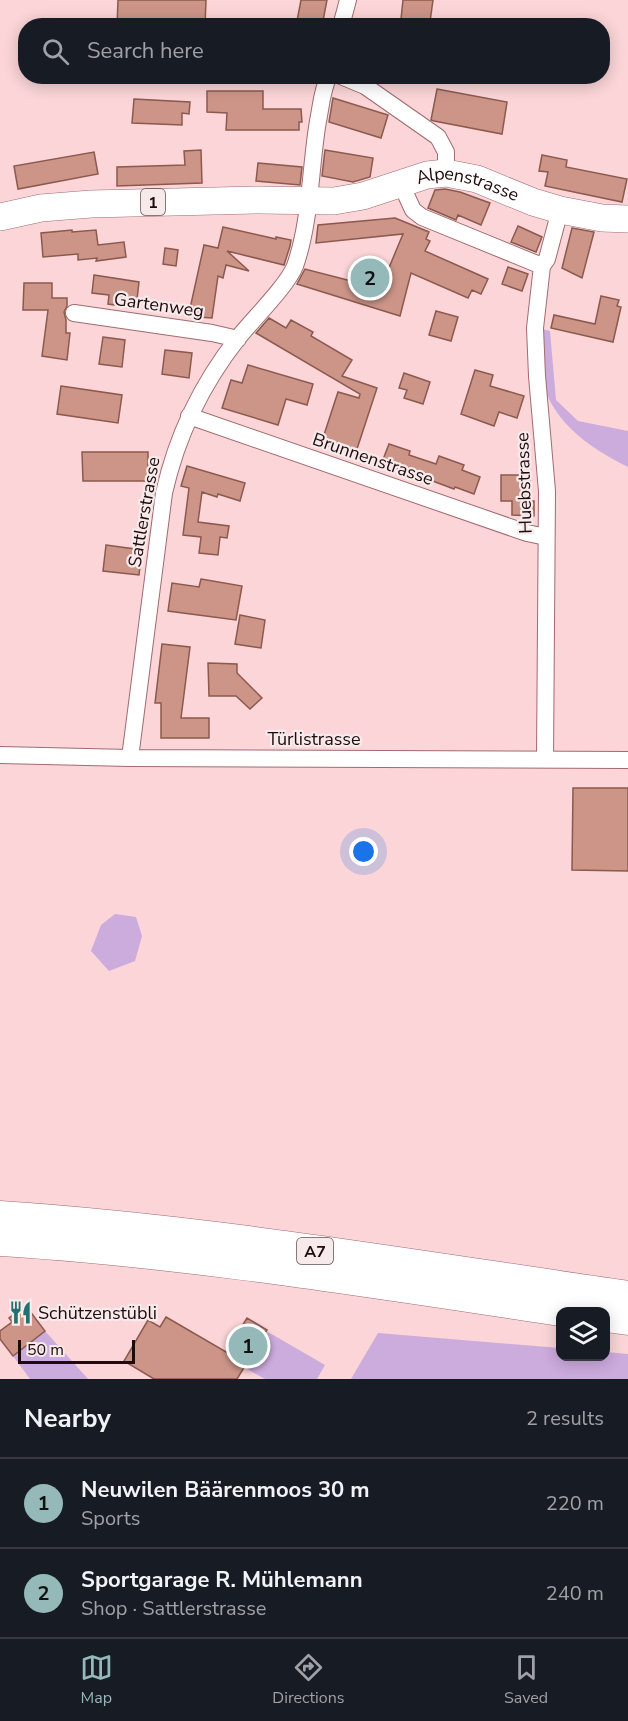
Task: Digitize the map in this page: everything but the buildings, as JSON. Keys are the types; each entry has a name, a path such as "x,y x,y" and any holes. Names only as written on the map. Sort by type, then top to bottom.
{"highway":[{"name":"A7","path":"0,1218 240,1241 628,1297"},
{"name":"A7","path":"0,1240 113,1249 272,1268 556,1308"},
{"path":"610,1317 628,1319"}],"main road":[{"name":"Alpenstrasse","path":"307,202 350,199 427,175 446,173 477,179 533,202 560,210 602,218 628,219"},
{"name":"1","path":"0,217 41,208 91,204 259,200 307,202"}],"street":[{"path":"343,18 348,0"},
{"name":"Sattlerstrasse","path":"130,758 164,494 174,454 189,416 216,369 292,272 301,242 321,105 327,84"},
{"path":"360,84 438,137 446,152 446,173"},
{"path":"401,184 410,206 422,217 542,266"},
{"name":"Huebstrasse","path":"545,759 546,467 535,328 542,266 547,259 560,210"},
{"name":"Gartenweg","path":"74,313 212,333 238,339"},
{"name":"Brunnenstrasse","path":"189,416 504,525 546,537"},
{"name":"Türlistrasse","path":"0,755 130,758 628,760"}],"shaded area":[{"path":"542,329 550,331 556,400 578,421 628,431 628,467 585,441 560,417 551,403 541,371"},
{"path":"115,914 136,917 142,936 135,961 109,971 91,951 101,925"},
{"path":"45,1331 88,1379 30,1379 13,1356"},
{"path":"268,1332 325,1365 317,1379 265,1379 247,1369"},
{"path":"378,1333 556,1348 556,1361 610,1361 610,1352 628,1354 628,1379 351,1379"}],"place":[{"name":"Sportgarage R. Mühlemann","path":"370,278"},
{"name":"Schützenstübli","path":"20,1313"},
{"name":"Neuwilen Bäärenmoos 30 m","path":"248,1346"}]}
